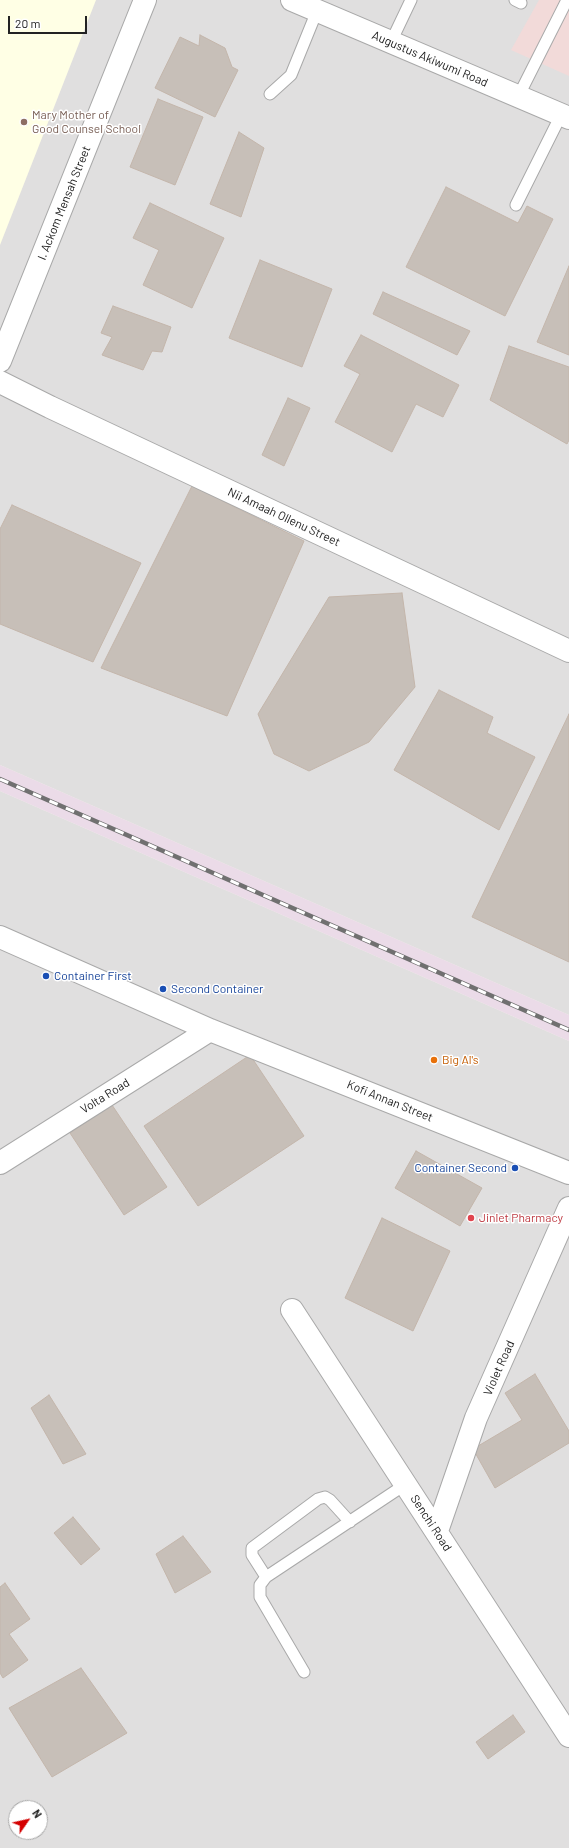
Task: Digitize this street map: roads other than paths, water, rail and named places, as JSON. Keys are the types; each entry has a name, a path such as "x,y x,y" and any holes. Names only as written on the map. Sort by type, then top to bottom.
{"street":[{"name":"I. Ackom Mensah Street","path":"0,361 145,0"},
{"name":"Augustus Akiwumi Road","path":"292,0 565,117"},
{"name":"Nii Amaah Ollenu Street","path":"0,382 50,407 569,651"},
{"name":"Kofi Annan Street","path":"0,937 210,1030 569,1173"},
{"name":"Volta Road","path":"0,1163 210,1030"},
{"name":"Violet Road","path":"437,1531 476,1418 569,1208"},
{"name":"Senchi Road","path":"292,1310 569,1736"}],"lane":[{"path":"391,42 411,0"},
{"path":"518,97 566,0"},
{"path":"270,94 291,75 317,11"},
{"path":"516,205 565,117"},
{"path":"304,1672 260,1598 260,1585 266,1577 406,1484"},
{"path":"266,1577 252,1555 252,1548 318,1499 324,1497 330,1500 350,1522"}],"railway":[{"path":"0,779 569,1030"}],"place":[{"name":"Mary Mother of Good Counsel School","path":"24,122"},
{"name":"Container First","path":"46,976"},
{"name":"Second Container","path":"163,989"},
{"name":"Big Al's","path":"434,1060"},
{"name":"Container Second","path":"515,1168"},
{"name":"Jinlet Pharmacy","path":"471,1218"}]}
